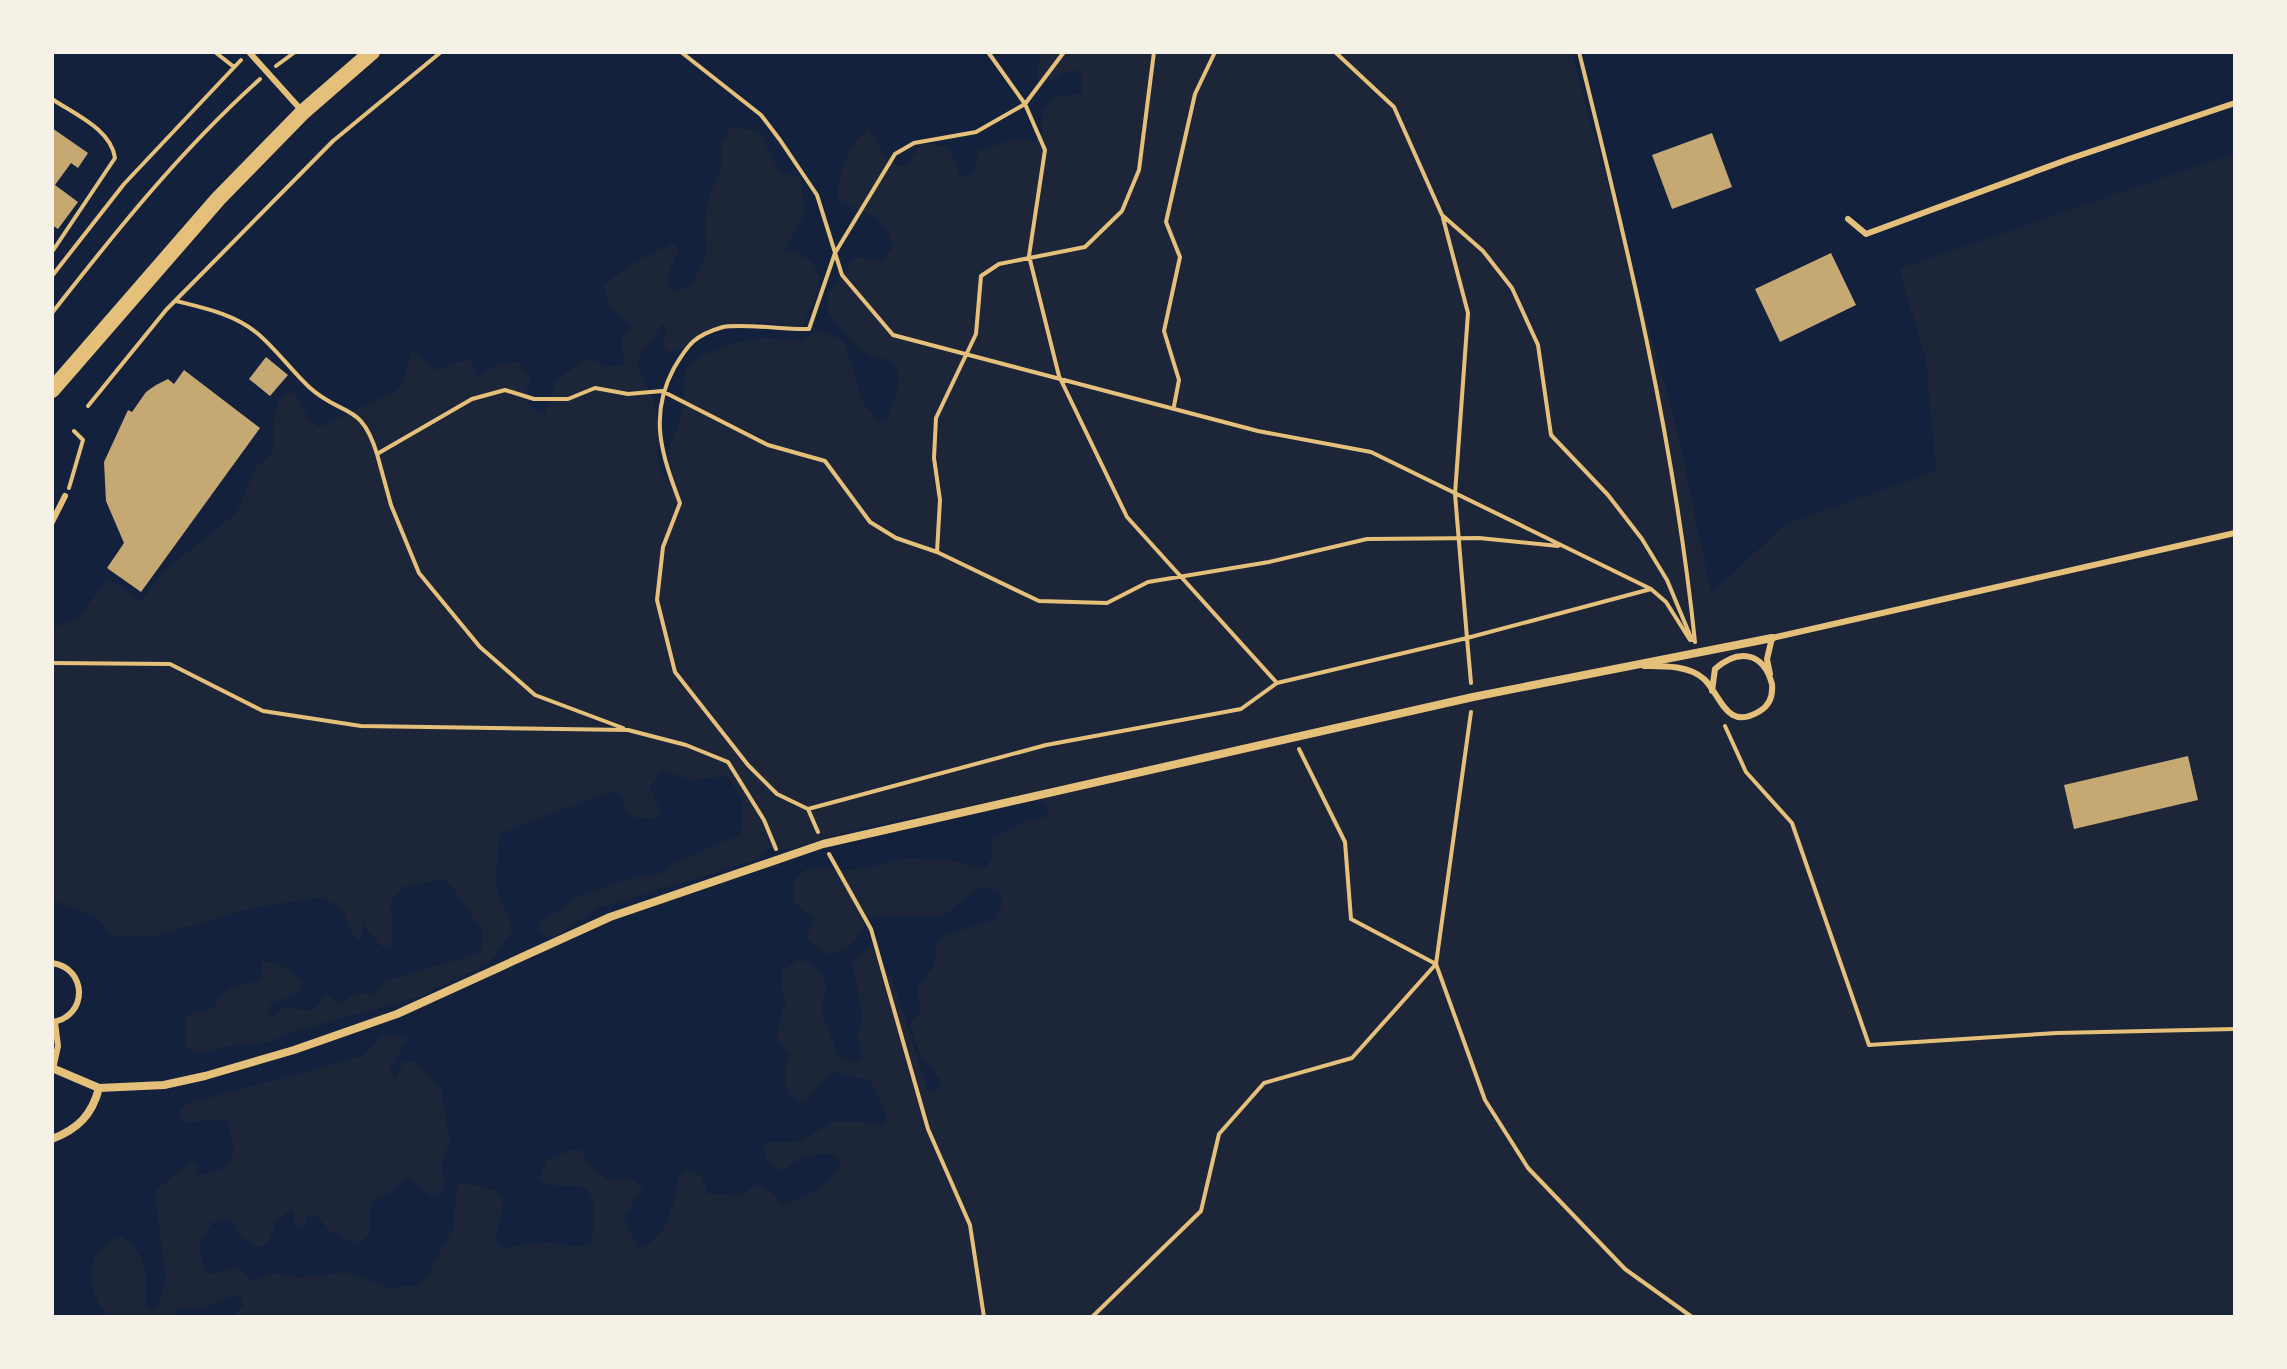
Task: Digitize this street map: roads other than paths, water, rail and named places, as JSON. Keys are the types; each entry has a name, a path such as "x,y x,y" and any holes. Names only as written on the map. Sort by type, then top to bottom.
{"main road":[{"path":"52,390 167,256 303,112 372,52"}],"street":[{"path":"52,1068 99,1088 164,1085 294,1050 397,1014 610,917 823,844 1294,740 1473,697 1772,638"},
{"path":"52,1139 70,1132 93,1110 99,1088"}],"lane":[{"path":"248,52 303,112"},
{"path":"1848,219 1866,234 2069,159 2235,103"},
{"path":"2064,151 2069,159"},
{"path":"52,522 65,497"},
{"path":"1640,666 1670,666 1688,671 1704,679 1728,713 1748,716 1767,706 1773,694 1767,659 1772,638 2235,533"},
{"path":"1712,691 1715,669 1733,655 1747,656 1762,664 1770,674"},
{"path":"52,963 72,972 80,988 79,1002 72,1014 54,1022 58,1046 52,1068"}]}
